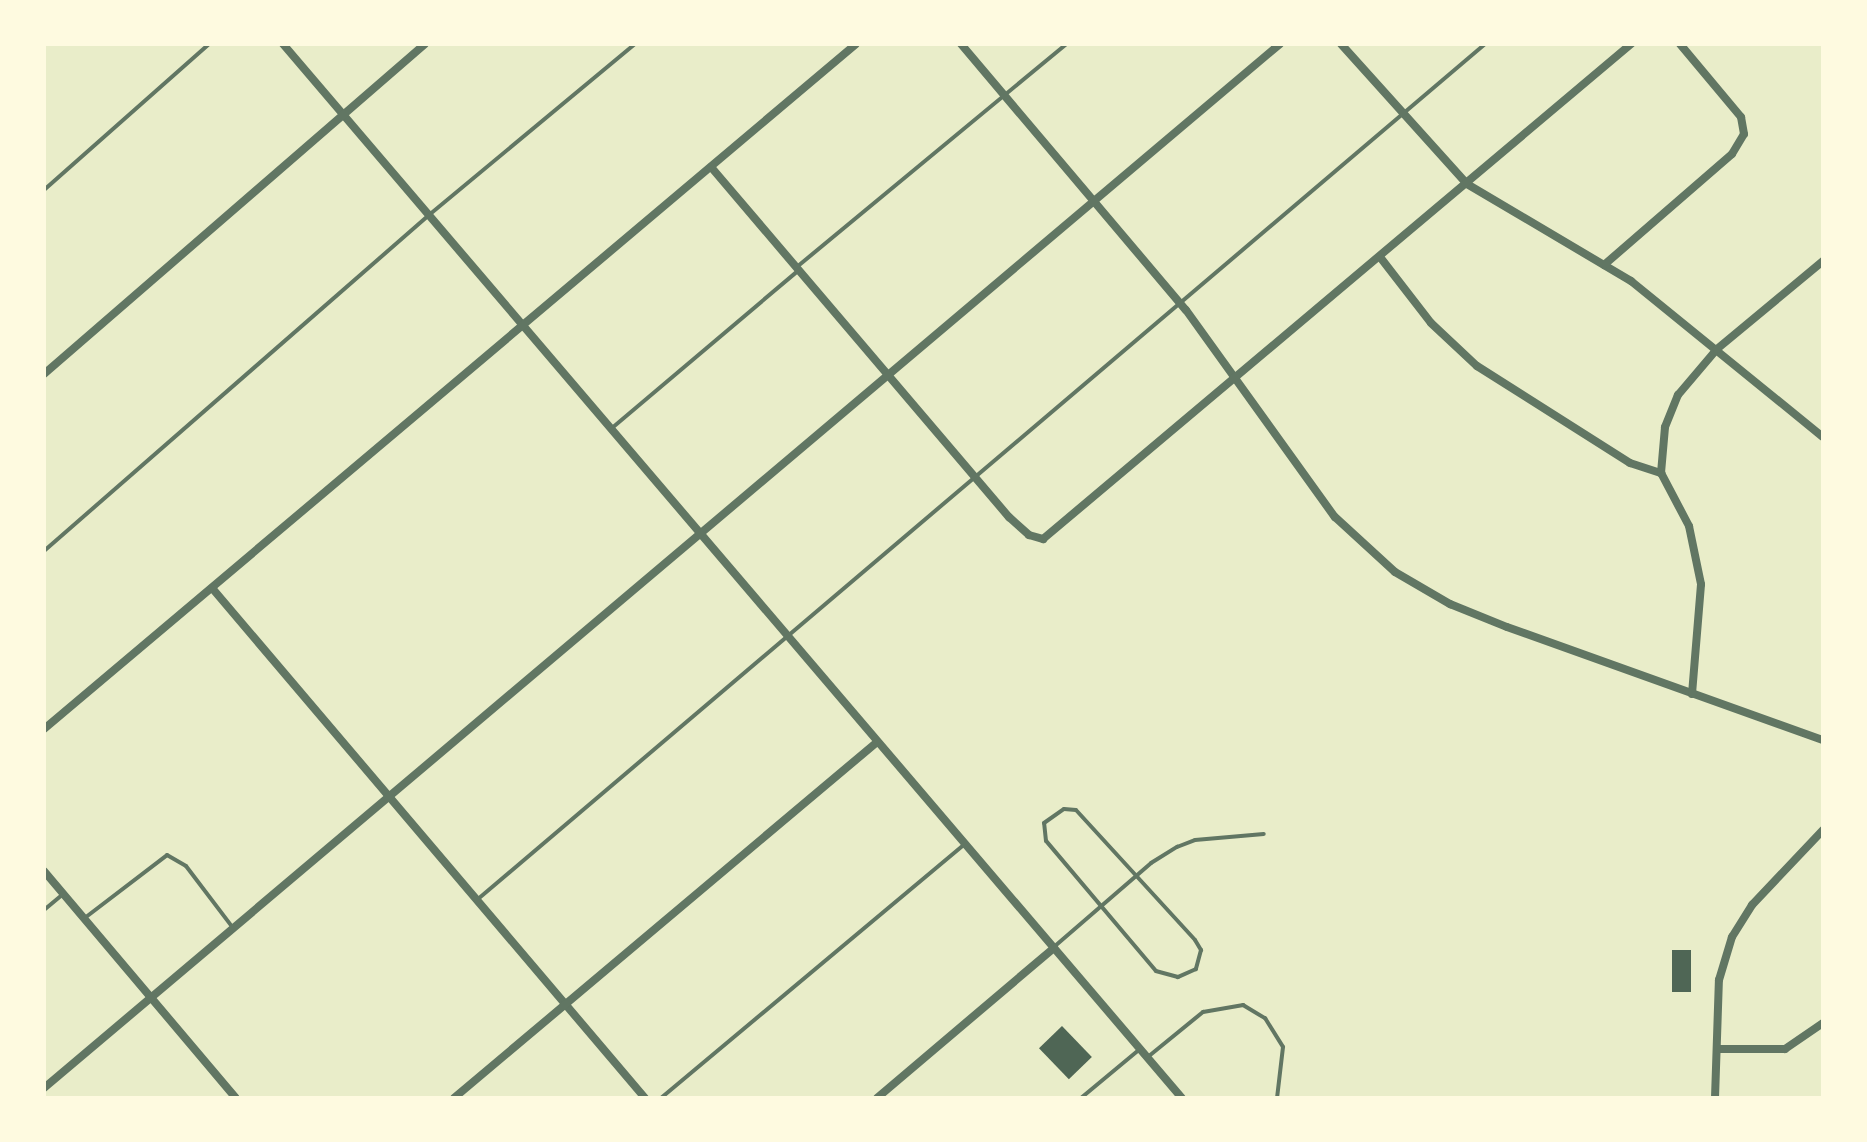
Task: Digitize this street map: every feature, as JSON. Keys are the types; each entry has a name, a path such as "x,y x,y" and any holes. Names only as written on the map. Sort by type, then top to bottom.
{"street":[{"path":"283,44 1182,1098"},
{"path":"44,374 425,44"},
{"path":"44,729 856,44"},
{"path":"961,44 1182,304 1335,517 1395,572 1464,610 1823,740"},
{"path":"44,1088 1280,44"},
{"path":"1341,44 1467,184 1604,265 1717,349 1823,437"},
{"path":"711,167 890,374 975,478 1019,526 1043,539 1114,483 1631,44"},
{"path":"1604,265 1741,144 1744,124 1680,44"},
{"path":"1380,257 1431,323 1477,366 1630,463 1661,473"},
{"path":"1692,694 1701,584 1697,553 1661,473 1670,410 1717,349 1823,261"},
{"path":"212,588 645,1098"},
{"path":"454,1098 877,742"},
{"path":"1715,1098 1719,980 1732,937 1752,905 1823,830"},
{"path":"44,871 236,1098"},
{"path":"877,1098 1054,948"},
{"path":"1717,1049 1785,1049 1823,1023"}],"lane":[{"path":"44,190 209,44"},
{"path":"44,551 429,215 635,44"},
{"path":"612,428 1066,44"},
{"path":"476,900 1485,44"},
{"path":"1076,810 1195,940 1201,950 1196,969 1178,977 1156,971 1100,906 1046,841 1044,823 1053,813 1076,810"},
{"path":"1054,948 1134,876 1195,840 1264,834"},
{"path":"661,1098 965,844"},
{"path":"84,919 167,855 186,866 233,928"},
{"path":"44,910 63,894"},
{"path":"1147,1058 1203,1012 1243,1005 1265,1018 1283,1047 1277,1098"},
{"path":"1081,1098 1140,1049"}],"building":[{"path":"1672,950 1691,950 1691,992 1672,992"},
{"path":"1062,1026 1092,1057 1069,1079 1039,1048"}]}
